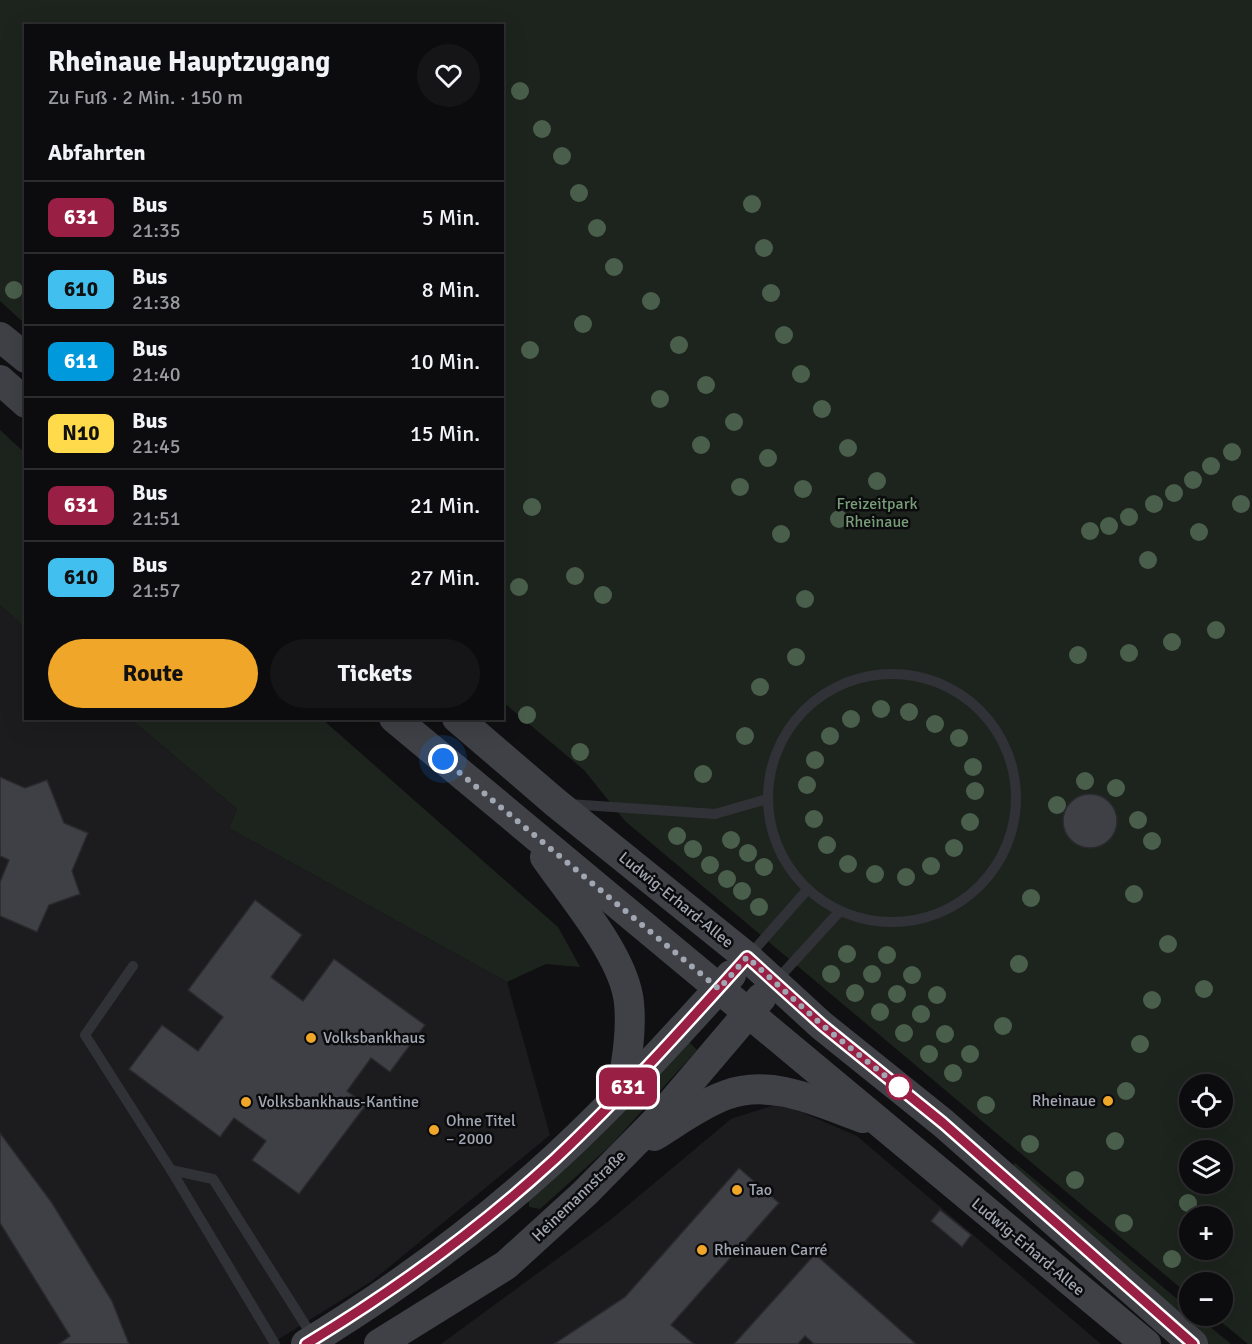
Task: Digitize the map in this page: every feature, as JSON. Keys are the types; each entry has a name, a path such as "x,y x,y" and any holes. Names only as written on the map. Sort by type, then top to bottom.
{"main road":[{"path":"0,337 24,356"},
{"path":"0,380 24,401"},
{"name":"Ludwig-Erhard-Allee","path":"396,720 1146,1344"},
{"name":"Ludwig-Erhard-Allee","path":"459,720 556,803 747,957 822,1025 943,1123 1193,1344"},
{"name":"Ludwig-Erhard-Allee","path":"525,827 615,958 627,989 630,1043 621,1094"},
{"path":"310,1341 457,1239 524,1186 621,1094 747,957"},
{"name":"Heinemannstraße","path":"383,1341 506,1265 660,1117 774,982"},
{"path":"623,1154 726,1095 748,1089 772,1089 800,1096 880,1124"},
{"path":"364,1305 383,1341"}],"lane":[{"path":"881,675 913,676 943,686 970,703 986,718 999,736 1011,766 1016,799 1014,820 1006,851 992,872 968,896 938,914 904,922 872,921 840,911 807,890 786,864 772,833 767,799 772,762 789,728 806,708 826,693 850,682 881,675"},
{"path":"556,803 715,814 767,799"},
{"path":"747,957 807,890"},
{"path":"774,982 840,911"},
{"path":"133,966 86,1035 171,1170 275,1344"},
{"path":"171,1170 213,1179 310,1341"}],"shaded area":[{"path":"0,605 24,626 24,720 132,720 237,809 229,828 507,982 550,1135 372,1281 271,1344 0,1344"},
{"path":"780,1103 857,1136 1101,1344 441,1344 609,1221 731,1119"}],"green space":[{"name":"Freizeitpark Rheinaue","path":"0,0 1252,0 1252,1344 1248,1344 1226,1326 1233,1326 1233,1272 1179,1272 1179,1287 625,821 584,770 504,703 504,24 24,24 24,323 0,301"},
{"path":"0,430 24,452 24,626 0,605"},
{"path":"132,720 323,720 558,927 580,967 546,964 507,982 229,828 237,809"},
{"path":"688,1041 697,1050 611,1145 540,1209 529,1207 529,1200"},
{"path":"1015,1163 1179,1301 1179,1317 1013,1165"},
{"path":"1188,1326 1209,1326 1231,1344 1208,1344"}],"building":[{"path":"0,777 25,788 47,780 64,823 88,833 72,871 80,894 49,905 37,932 0,916 0,882 9,860 0,856"},
{"path":"1090,794 1100,796 1109,802 1115,811 1117,821 1115,831 1109,840 1100,846 1090,848 1080,846 1071,840 1065,831 1063,821 1065,811 1071,802 1080,796"},
{"name":"Volksbankhaus","path":"255,900 302,935 271,977 303,1001 334,959 425,1025 390,1072 371,1058 347,1091 366,1105 299,1194 252,1160 266,1141 234,1118 220,1137 129,1069 162,1025 198,1051 223,1017 188,990"},
{"path":"0,1133 52,1203 112,1301 129,1344 59,1344 70,1336 0,1223"},
{"name":"Rheinauen Carré","path":"739,1168 779,1203 671,1325 694,1344 554,1344 625,1297"},
{"path":"940,1210 971,1235 962,1247 931,1221"},
{"name":"Rheinauen Carré","path":"815,1254 916,1344 814,1344 805,1336 798,1344 734,1344"}],"bus line":[{"name":"631","path":"306,1344 457,1239 555,1159 621,1094 747,957 822,1025 943,1123 1094,1259 1193,1344"}],"place":[{"name":"Volksbankhaus","path":"311,1038"},
{"name":"Rheinaue","path":"1108,1101"},
{"name":"Volksbankhaus-Kantine","path":"246,1102"},
{"name":"Ohne Titel – 2000","path":"434,1130"},
{"name":"Tao","path":"737,1190"},
{"name":"Rheinauen Carré","path":"702,1250"}],"route":[{"path":"443,759 719,989 747,957 822,1025 899,1087"}]}
